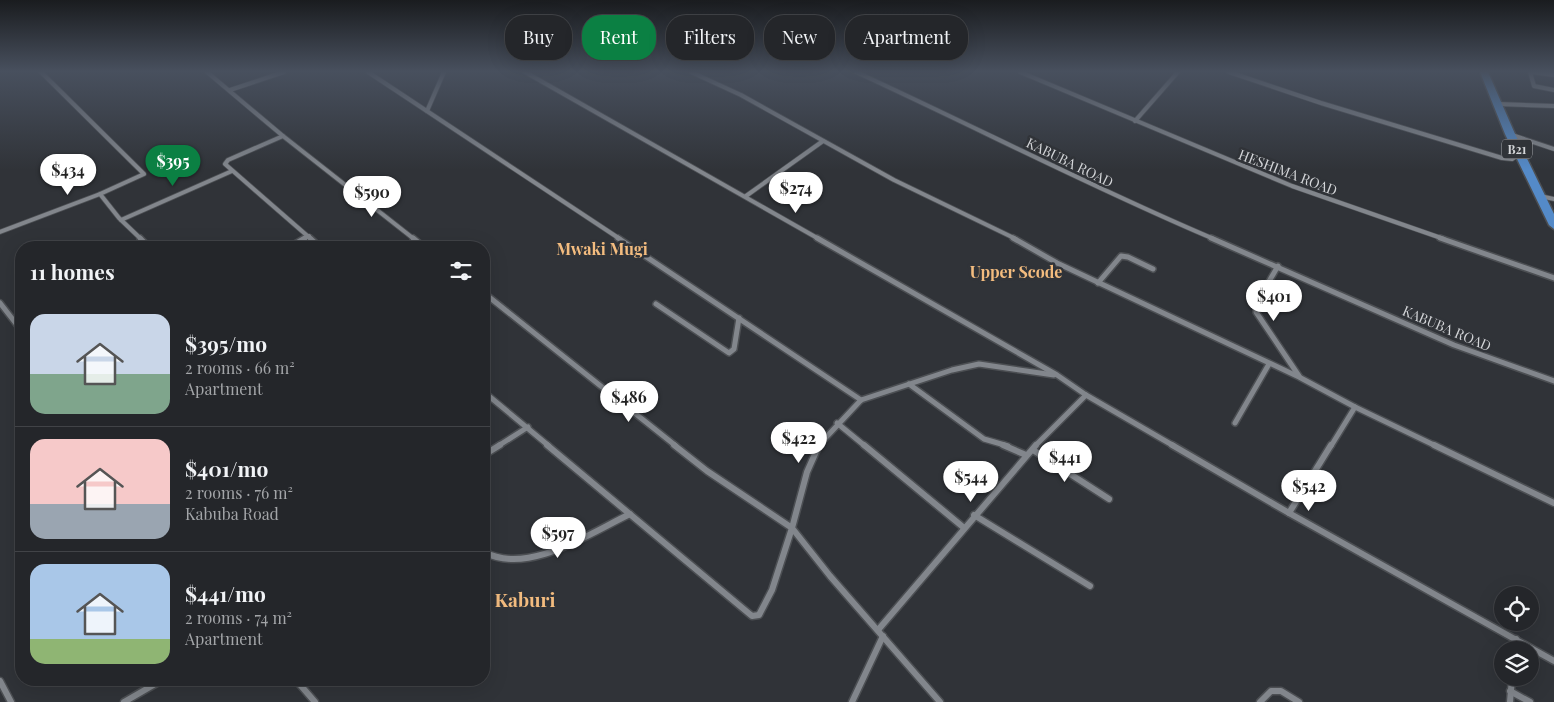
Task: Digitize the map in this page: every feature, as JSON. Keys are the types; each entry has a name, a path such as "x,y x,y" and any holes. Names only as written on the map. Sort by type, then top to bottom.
{"highway":[{"name":"B21","path":"1498,105 1519,154 1553,219"}],"street":[{"path":"0,232 100,194 144,174 75,105"},
{"path":"247,105 283,136 416,241"},
{"path":"418,105 861,400"},
{"path":"427,111 430,105"},
{"path":"583,105 1057,375 1086,395 1289,513 1554,661"},
{"path":"758,105 894,180 1001,231 1057,263 1299,377 1355,407 1554,502"},
{"name":"KABUBA ROAD","path":"927,105 1114,197 1278,266 1454,345 1554,381"},
{"name":"HESHIMA ROAD","path":"1097,105 1339,204 1554,278"},
{"path":"1135,121 1149,105"},
{"path":"1327,105 1509,160 1516,158 1519,154"},
{"path":"1519,105 1554,106"},
{"path":"1510,134 1554,148"},
{"path":"283,136 225,164 314,241"},
{"path":"746,196 823,141"},
{"path":"121,220 232,171"},
{"path":"100,194 121,220 143,241"},
{"path":"1540,196 1554,199"},
{"path":"300,241 309,236"},
{"path":"1098,283 1121,256 1128,257 1153,269"},
{"path":"1278,266 1256,304 1256,312 1299,377"},
{"path":"490,298 707,471 792,528 940,702"},
{"path":"0,303 15,322"},
{"path":"656,304 729,353 734,349 739,318"},
{"path":"490,397 752,616 756,617 761,612 772,590 816,448 837,423 861,400 952,370 979,364 1057,375"},
{"path":"1235,423 1269,364"},
{"path":"910,384 984,439 1013,448 1026,455"},
{"path":"878,630 963,527 1026,455 1086,395"},
{"path":"1289,513 1355,407"},
{"path":"837,423 963,527"},
{"path":"490,451 528,427"},
{"path":"1033,450 1109,499"},
{"path":"490,555 495,558 518,560 536,556 630,514"},
{"path":"974,515 1090,586"},
{"path":"852,702 883,636"},
{"path":"0,681 11,702"},
{"path":"124,702 152,686"},
{"path":"301,686 315,702"},
{"path":"1510,702 1511,686"},
{"path":"1260,702 1271,691 1281,690 1299,702"},
{"path":"1510,691 1530,702"}],"district":[{"name":"Mwaki Mugi","path":"602,248"},
{"name":"Upper Scode","path":"1016,271"},
{"name":"Kaburi","path":"525,599"}]}
